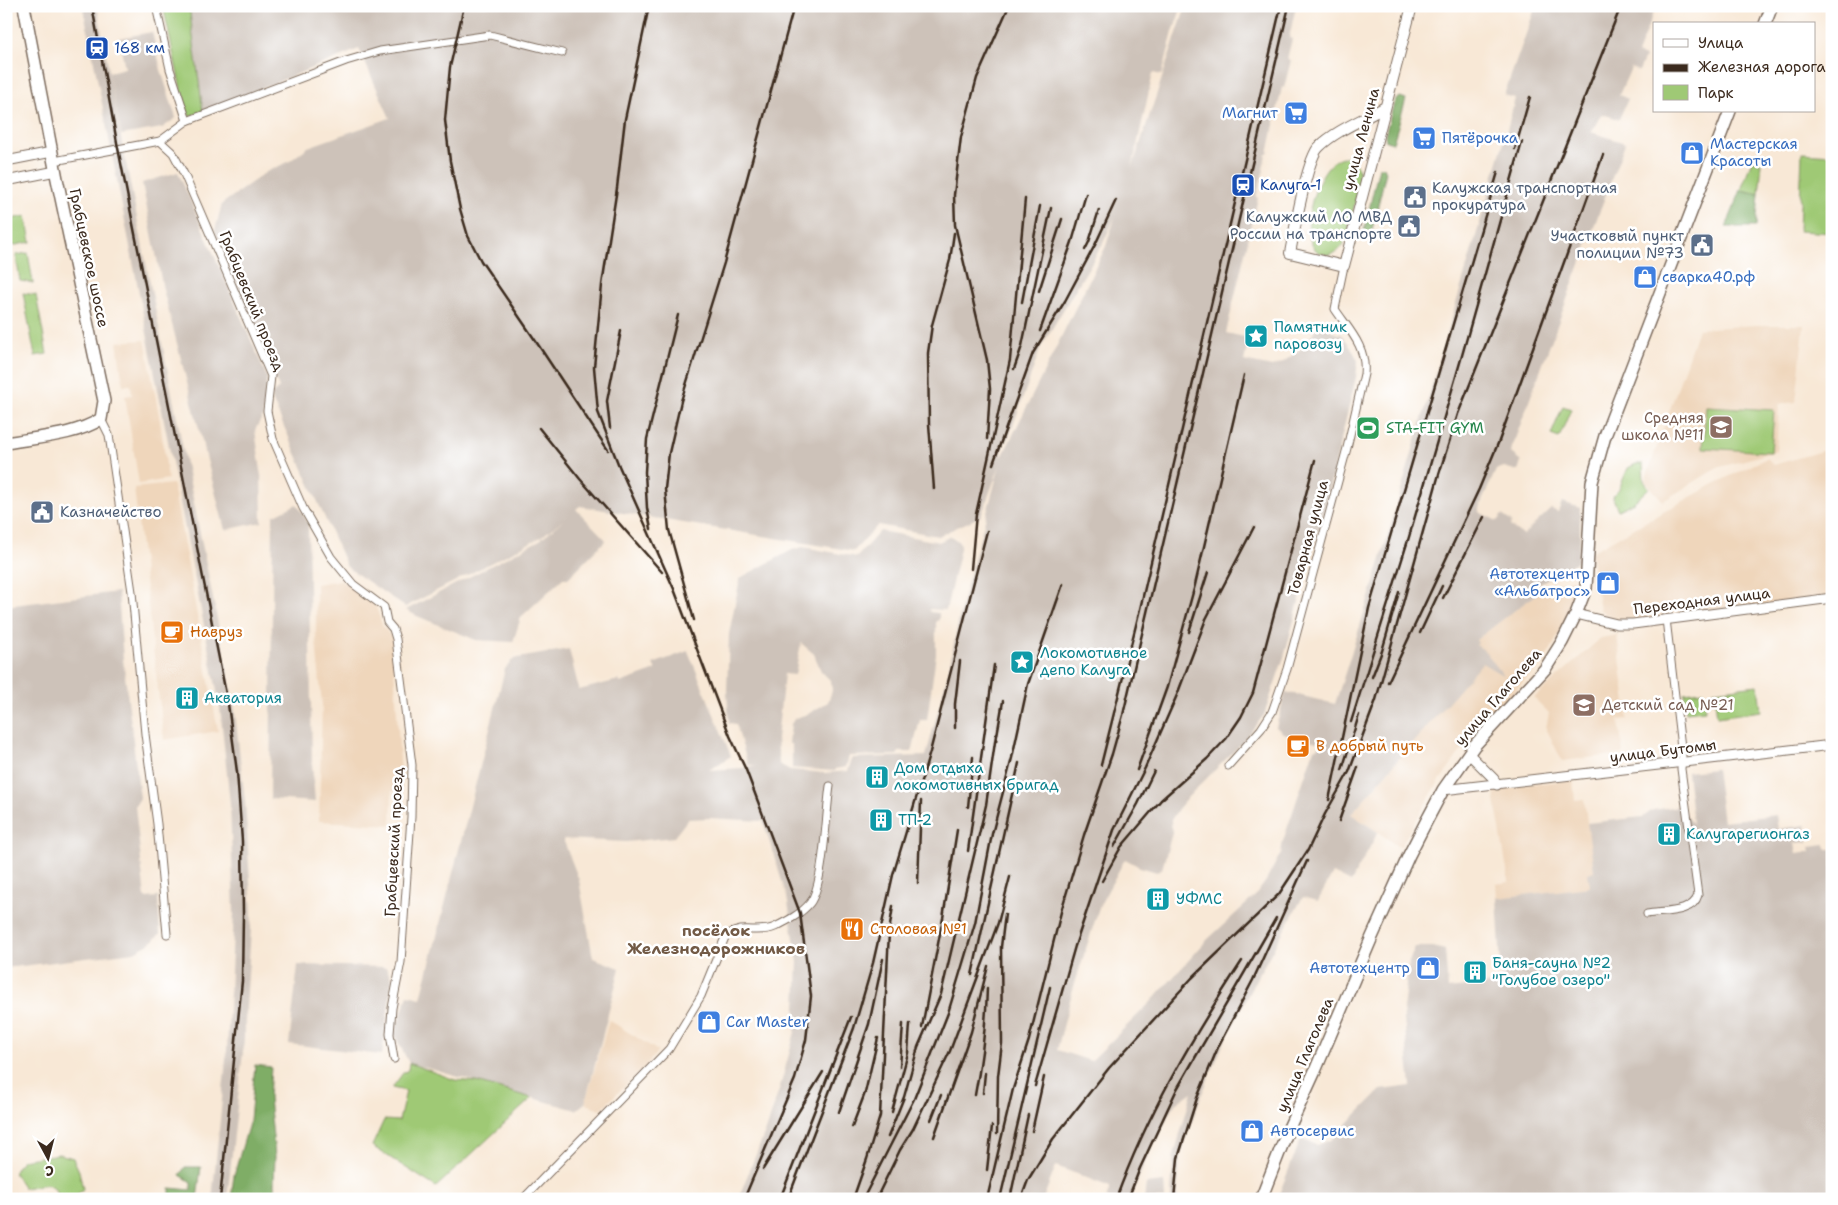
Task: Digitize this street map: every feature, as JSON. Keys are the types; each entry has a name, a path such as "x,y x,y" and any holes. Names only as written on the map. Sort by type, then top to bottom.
{"main road":[{"name":"Грабцевское шоссе","path":"24,6 104,401 102,419"},
{"name":"улица Ленина","path":"1344,266 1412,6"},
{"path":"1765,22 1772,6"},
{"path":"1344,266 1290,253 1310,166 1319,147 1385,107"},
{"name":"улица Глаголева","path":"1261,1199 1288,1130 1390,896 1411,850 1443,790 1469,754 1546,669 1576,614 1586,588 1592,482 1605,436 1730,112"},
{"path":"6,443 79,430 102,419"}],"street":[{"path":"156,6 170,69 187,121"},
{"path":"6,161 54,161 160,140 187,121 353,58 380,51 490,34 562,53"},
{"name":"Грабцевский проезд","path":"160,140 173,153 187,182 271,376 267,412 273,439 303,508 331,557 353,584 384,607 387,622 393,629 396,639 412,765 411,817 401,962 392,1008 390,1034 394,1059"},
{"path":"6,181 54,161"},
{"name":"улица Ленина","path":"1335,309 1344,266"},
{"name":"Товарная улица","path":"1228,766 1261,729 1272,712 1287,669 1347,448 1364,374 1364,357 1360,347 1335,309"},
{"path":"102,419 109,435 132,592 145,734 157,824 167,934"},
{"name":"Переходная улица","path":"1576,614 1617,624 1832,598"},
{"path":"1647,914 1688,908 1696,901 1698,895 1681,770 1682,762 1666,619"},
{"name":"улица Бутомы","path":"1443,790 1832,745"},
{"path":"1469,754 1497,785"},
{"path":"523,1199 669,1049 701,996 726,935 739,930 773,928 800,912 810,902 815,892 823,854 830,786"}],"shaded area":[{"path":"83,6 97,6 121,138 234,704 245,802 252,914 243,1052 227,1199 212,1199 227,1050 234,913 230,803 220,707"},
{"path":"163,6 1182,6 1162,75 1153,73 1132,168 1186,6 1296,6 1289,38 1292,39 1287,59 1291,60 1284,88 1282,87 1268,154 1266,154 1264,170 1256,197 1258,198 1226,333 1249,338 1244,361 1272,367 1282,363 1302,348 1320,324 1337,334 1341,334 1351,347 1358,361 1356,377 1326,502 1284,657 1264,715 1241,744 1178,809 1171,820 1172,833 1162,869 1157,872 1140,867 1125,859 1100,905 1073,989 1057,1050 1091,1061 1150,1003 1207,940 1255,896 1266,881 1281,853 1283,841 1314,749 1324,744 1283,733 1276,727 1286,692 1335,704 1375,579 1506,134 1515,98 1504,95 1536,6 1656,6 1637,54 1645,57 1639,71 1631,68 1619,95 1628,99 1619,119 1602,114 1591,132 1625,143 1512,447 1511,453 1521,461 1518,471 1504,467 1496,470 1479,512 1497,521 1502,515 1512,522 1510,526 1523,535 1551,509 1558,512 1562,502 1580,508 1580,541 1577,562 1526,591 1562,582 1540,591 1476,640 1478,643 1476,645 1484,650 1504,676 1482,663 1351,814 1378,832 1351,882 1333,873 1318,901 1303,897 1255,981 1223,1045 1201,1096 1180,1156 1177,1199 1171,1199 1173,1159 1192,1092 1175,1104 1146,1159 1131,1199 1106,1199 1110,1187 1056,1166 1043,1199 929,1199 881,1190 878,1199 738,1199 768,1125 795,1032 798,962 787,897 763,821 710,818 688,819 674,837 626,842 563,839 579,880 593,958 620,968 585,1103 576,1110 409,1063 394,1034 408,995 421,998 505,669 513,659 569,649 579,690 619,680 620,683 656,670 653,664 688,651 731,756 709,770 743,768 756,765 748,765 736,724 729,723 727,691 729,634 740,578 792,550 803,547 857,557 880,531 939,542 951,536 961,544 946,610 929,609 930,612 939,613 939,620 936,621 936,654 927,720 920,720 912,752 899,752 897,755 849,756 846,767 835,769 835,771 792,768 792,744 789,744 791,724 795,718 808,714 828,702 832,691 831,681 821,671 814,654 801,643 795,675 784,674 777,739 779,764 790,770 825,773 848,771 852,758 926,756 948,673 962,604 1000,465 981,516 938,536 878,525 854,551 580,506 576,509 606,540 568,578 563,578 521,617 513,642 476,640 417,616 406,610 540,540 564,519 541,537 405,607 347,567 273,402 272,394 279,388 215,231 222,204 266,172 290,161 308,147 390,118 359,49 203,112 182,94","holes":["1115,217 1106,246 1002,457 1002,450 1005,442 1007,442 1041,347 1102,245"]},
{"path":"152,32 161,70 176,118 162,128 121,135 109,72 125,68 119,38"},
{"path":"178,172 267,377 263,416 255,430 261,471 262,522 225,530 163,289 142,183"},
{"name":"Средняя школа №11","path":"1757,325 1804,325 1796,402 1779,404 1776,451 1717,468 1663,501 1645,481 1698,329"},
{"path":"145,340 160,421 168,479 139,484 125,396 132,395 131,385 123,385 117,342"},
{"path":"1832,448 1832,596 1625,623 1612,618 1600,610 1591,552 1716,483 1767,458 1774,465"},
{"path":"173,484 218,731 164,740 134,488"},
{"path":"297,504 308,523 312,764 315,802 270,799 273,516"},
{"path":"1572,579 1578,581 1570,613 1549,653 1458,755 1438,783 1401,846 1397,846 1351,814 1482,662 1502,674 1476,645 1476,640 1540,591"},
{"path":"340,580 375,604 383,627 392,637 402,791 392,791 391,825 319,821 322,704 316,641 316,584"},
{"path":"118,592 123,659 140,798 135,806 145,898 158,897 160,934 149,944 134,952 6,968 6,606"},
{"name":"Детский сад №21","path":"1617,635 1628,719 1619,720 1623,754 1562,761 1546,728 1549,713 1534,698 1601,638"},
{"path":"1716,769 1723,821 1776,815 1778,829 1806,825 1808,842 1795,843 1797,853 1811,851 1810,847 1826,845 1827,849 1832,849 1832,1199 1277,1199 1301,1139 1317,1145 1331,1140 1381,1090 1411,1086 1403,1009 1409,962 1415,947 1433,947 1445,950 1448,989 1502,983 1497,898 1590,887 1588,873 1594,871 1587,823 1643,817 1653,810 1679,806 1693,824 1687,772"},
{"path":"1573,780 1575,800 1584,799 1594,872 1590,887 1497,898 1496,884 1509,882 1493,788"},
{"path":"298,965 386,967 392,980 382,1055 289,1044"},
{"path":"609,1020 658,1051 644,1068 600,1110 585,1103"},
{"path":"1164,1182 1165,1199 1144,1199 1146,1184"},
{"path":"101,1192 162,1198 162,1199 88,1199"}],"green space":[{"path":"163,6 189,6 203,112 189,116 182,94"},
{"path":"1400,97 1406,99 1393,143 1386,141 1385,135 1395,100"},
{"path":"1802,153 1832,155 1832,233 1799,231"},
{"path":"1343,157 1351,159 1359,171 1357,196 1343,245 1334,253 1323,254 1314,248 1310,236 1311,204 1316,188 1324,173 1333,162"},
{"path":"1752,160 1762,163 1759,194 1741,190"},
{"path":"1379,167 1384,167 1386,172 1371,234 1366,237 1363,235"},
{"path":"1741,190 1759,194 1756,227 1726,227"},
{"path":"26,216 31,242 11,246 6,220"},
{"path":"28,253 33,283 20,281 16,255"},
{"path":"23,293 36,295 47,354 35,356"},
{"path":"1563,406 1571,409 1559,438 1551,435"},
{"path":"1706,406 1774,410 1771,452 1703,448"},
{"path":"1636,464 1643,464 1644,481 1649,488 1634,502 1618,510 1612,496 1619,489 1628,468"},
{"path":"1758,685 1761,711 1717,717 1714,690"},
{"path":"1703,691 1705,710 1686,712 1684,693"},
{"path":"409,1063 455,1080 476,1082 532,1098 436,1187 372,1146 384,1120 399,1121 406,1091 392,1088 403,1073 408,1070"},
{"path":"255,1065 271,1067 269,1098 275,1156 274,1185 279,1199 231,1199 234,1175 250,1120"},
{"path":"59,1154 73,1158 79,1171 83,1189 73,1199 57,1199 56,1189 47,1184 24,1188 14,1173 22,1160"},
{"path":"185,1167 201,1167 197,1199 170,1199 170,1188 191,1190 191,1182 180,1175"}],"railway":[{"path":"92,6 118,148 228,704 237,772 242,841 242,981 220,1199"},
{"path":"464,6 450,67 445,120 450,161 468,236 481,261 608,450"},
{"path":"649,6 625,119 617,188 602,285 594,367 598,412 619,466 674,589 730,736 746,770 800,913 811,996 806,1040 795,1079 744,1199"},
{"path":"694,620 669,530 665,489 669,453 681,401 724,263 794,6"},
{"path":"987,439 990,389 987,360 955,225 954,195 961,137 977,78 1009,6"},
{"path":"1101,765 1140,609 1281,6"},
{"path":"987,1199 1013,1089 1029,1040 1062,908 1123,715 1289,6"},
{"path":"1021,1199 1028,1180 1053,1139 1109,1068 1192,978 1279,894 1308,850 1325,814 1349,772 1376,700 1439,474 1458,414 1621,6"},
{"path":"1515,149 1530,97"},
{"path":"1351,722 1409,537 1522,142"},
{"path":"1388,682 1479,489 1499,441 1603,155"},
{"path":"1329,800 1369,608 1498,172"},
{"path":"1040,331 1072,242 1086,194"},
{"path":"971,569 976,514 1010,360 1025,199"},
{"path":"993,464 1033,353 1065,301 1095,245 1116,200"},
{"path":"1022,302 1040,206"},
{"path":"1014,369 1022,346 1051,208"},
{"path":"1085,250 1099,210"},
{"path":"1039,291 1062,219"},
{"path":"934,489 929,424 928,353 932,325 950,260 954,233"},
{"path":"651,529 647,508 645,472 647,439 678,315"},
{"path":"610,428 607,401 621,331"},
{"path":"1137,770 1167,687 1195,585 1244,375"},
{"path":"539,428 580,479 662,572"},
{"path":"1102,881 1121,847 1161,800 1207,759 1226,739 1241,717 1253,693 1315,460"},
{"path":"1443,598 1484,517"},
{"path":"1035,1086 1075,946 1114,830 1145,768 1177,695 1206,619 1254,527"},
{"path":"788,1199 854,1028 873,963 893,875 930,752 987,531"},
{"path":"1189,632 1208,572"},
{"path":"863,1199 914,1099 948,1013 975,923 992,834 1012,758 1028,684 1063,584"},
{"path":"1420,633 1442,586"},
{"path":"1372,677 1382,651 1399,592"},
{"path":"955,728 955,704 960,661"},
{"path":"968,851 994,665"},
{"path":"996,741 1003,701"},
{"path":"1342,770 1359,715"},
{"path":"888,1137 904,1097 918,1047 941,994 986,805 996,735"},
{"path":"968,807 973,757"},
{"path":"972,975 1019,763"},
{"path":"1339,821 1358,767"},
{"path":"1114,847 1154,771"},
{"path":"918,883 921,801"},
{"path":"922,1027 943,918 957,830"},
{"path":"1174,1199 1178,1158 1197,1098 1219,1045 1253,980 1307,861"},
{"path":"876,1199 900,1150 913,1129 950,1051 998,923 1010,877"},
{"path":"853,1199 880,1116 889,932 893,906"},
{"path":"997,1134 998,1076 1002,1043 1001,947 1005,914"},
{"path":"1128,1199 1140,1168 1177,1089 1276,918"},
{"path":"839,1112 869,1024 883,959"},
{"path":"1116,1199 1142,1136 1172,1076 1242,961"},
{"path":"934,1137 971,1032 988,966"},
{"path":"1000,1199 1050,987"},
{"path":"975,1095 983,1042 987,988"},
{"path":"780,1199 851,1017"},
{"path":"900,1067 903,1024"},
{"path":"892,1112 908,1053 910,1024"},
{"path":"852,1127 865,1093 878,1038"},
{"path":"763,1169 823,1072"},
{"path":"983,1093 985,1073"},
{"path":"1032,1131 1044,1077"},
{"path":"931,1120 941,1095"},
{"path":"1010,1199 1028,1115"},
{"path":"987,1170 992,1126"}],"place":[{"name":"168 км","path":"97,48"},
{"name":"Магнит","path":"1296,113"},
{"name":"Пятёрочка","path":"1424,138"},
{"name":"Мастерская Красоты","path":"1692,153"},
{"name":"Калуга-1","path":"1243,185"},
{"name":"Калужская транспортная прокуратура","path":"1415,197"},
{"name":"Калужский ЛО МВД России на транспорте","path":"1409,226"},
{"name":"Участковый пункт полиции №73","path":"1702,245"},
{"name":"сварка40.рф","path":"1645,277"},
{"name":"Памятник паровозу","path":"1256,336"},
{"name":"Средняя школа №11","path":"1721,427"},
{"name":"STA-FIT GYM","path":"1368,428"},
{"name":"Казначейство","path":"42,512"},
{"name":"Автотехцентр «Альбатрос»","path":"1608,583"},
{"name":"Навруз","path":"172,632"},
{"name":"Локомотивное депо Калуга","path":"1022,662"},
{"name":"Акватория","path":"187,698"},
{"name":"Детский сад №21","path":"1584,705"},
{"name":"В добрый путь","path":"1298,746"},
{"name":"Дом отдыха локомотивных бригад","path":"877,777"},
{"name":"ТП-2","path":"881,820"},
{"name":"Калугарегионгаз","path":"1669,834"},
{"name":"УФМС","path":"1158,899"},
{"name":"Столовая №1","path":"852,929"},
{"name":"Автотехцентр","path":"1428,968"},
{"name":"Баня-сауна №2 \"Голубое озеро\"","path":"1475,972"},
{"name":"Car Master","path":"709,1022"},
{"name":"Автосервис","path":"1252,1131"}],"district":[{"name":"посёлок Железнодорожников","path":"716,939"}]}
